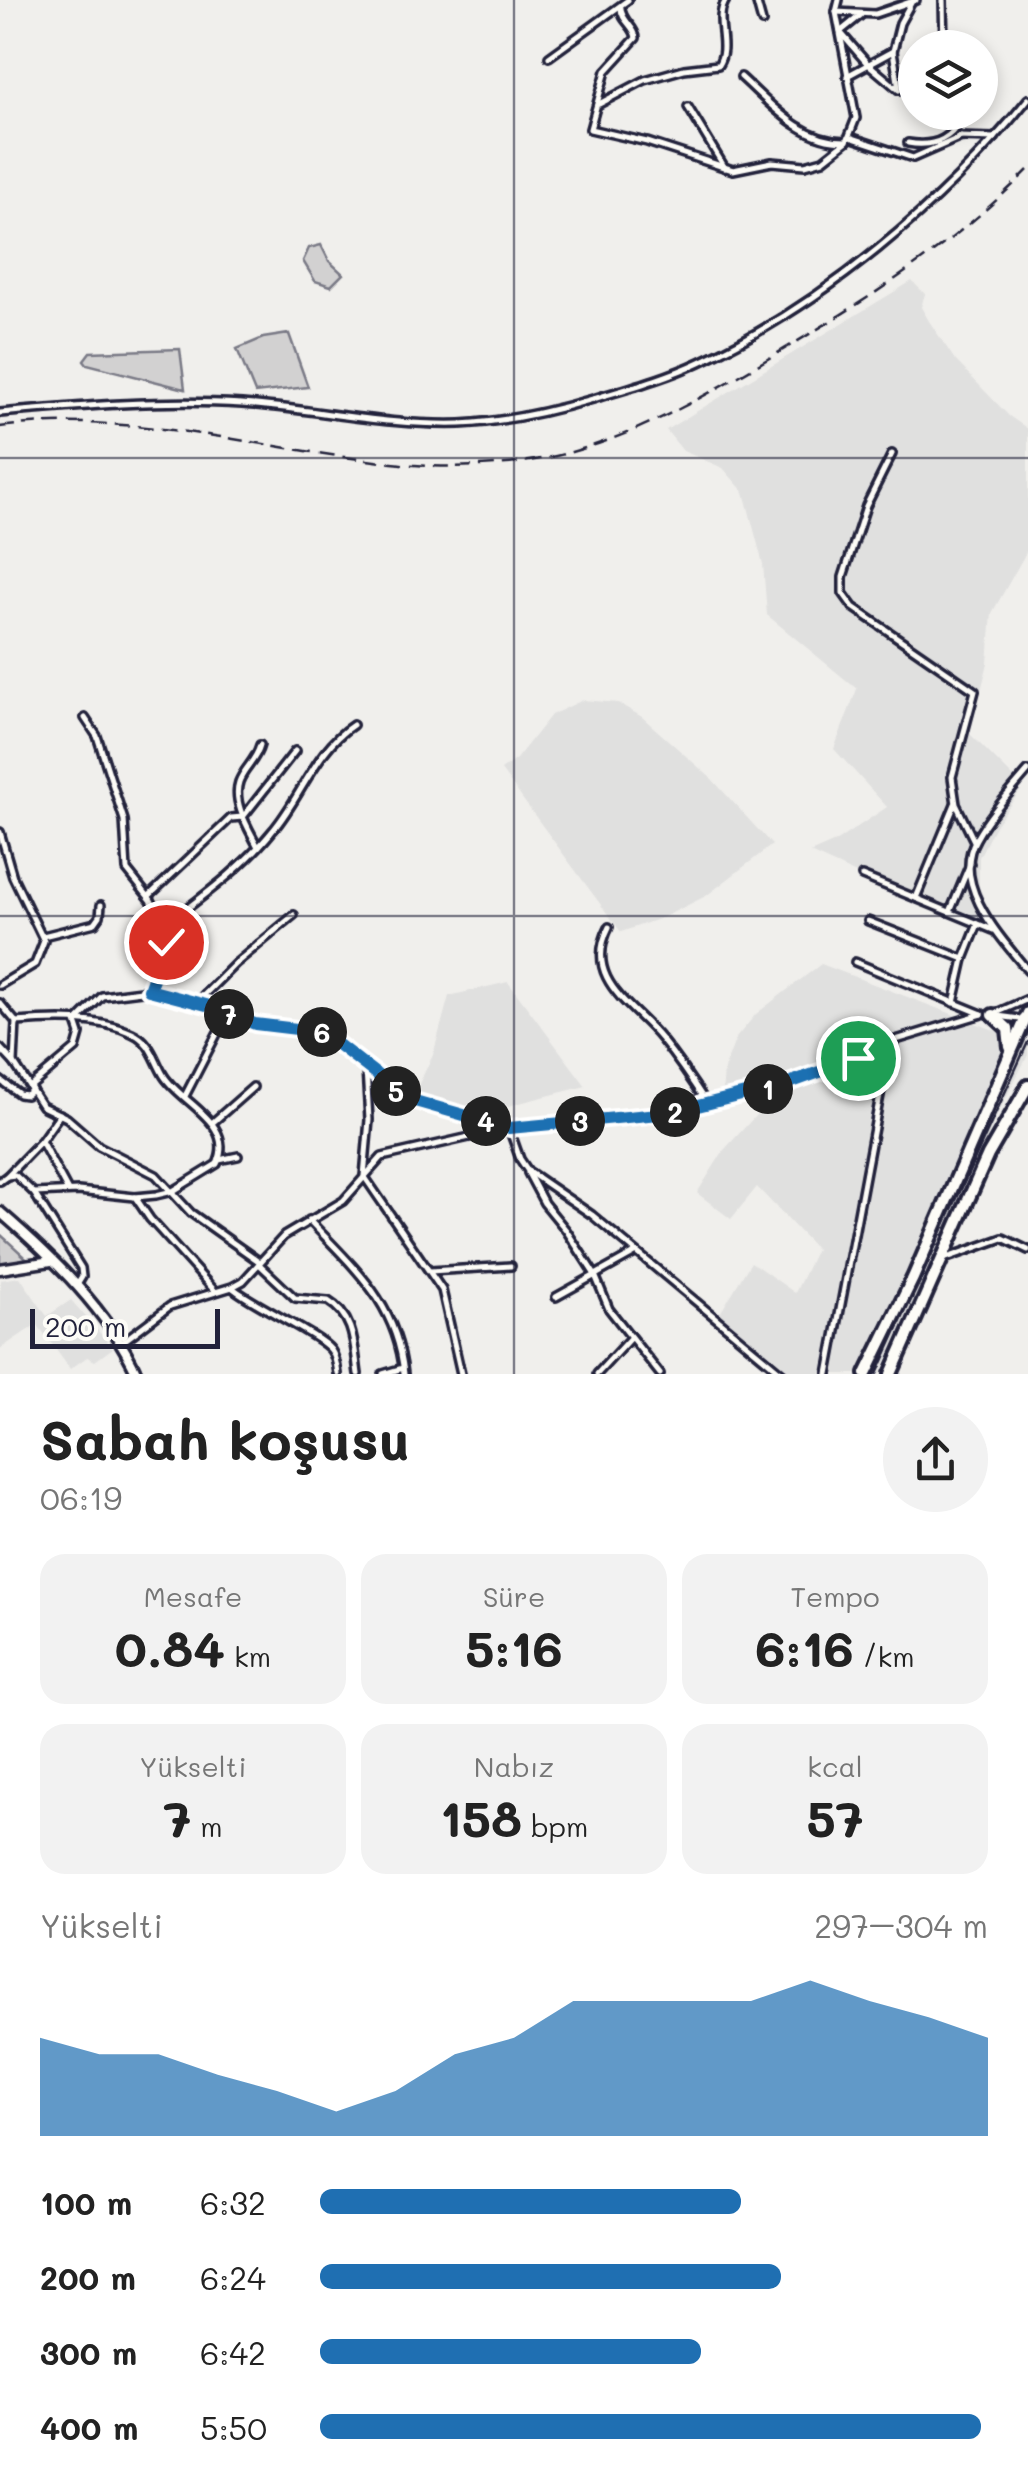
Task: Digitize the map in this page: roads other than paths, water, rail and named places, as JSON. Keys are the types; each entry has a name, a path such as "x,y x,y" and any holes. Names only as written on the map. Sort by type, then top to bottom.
{"highway":[{"path":"988,1014 1008,1030 1010,1052"},
{"path":"866,1374 913,1278 1028,1017"},
{"path":"891,1374 988,1156 1028,1086"}],"street":[{"path":"549,57 628,0"},
{"path":"599,104 644,80 718,65 724,56 720,14 726,0"},
{"path":"756,0 762,22"},
{"path":"621,8 636,38 606,71 590,129 742,170 772,162 814,164 848,139 857,112 846,76 836,12 839,0"},
{"path":"943,0 944,30"},
{"path":"840,32 861,16 914,2"},
{"path":"840,32 866,63 899,90 893,51 897,30 914,2"},
{"path":"836,12 861,16"},
{"path":"846,76 893,51"},
{"path":"742,77 802,130 824,139 848,139 913,158 961,137"},
{"path":"0,413 196,402 412,423 492,422 535,415 664,376 713,356 831,283 961,175 1028,99"},
{"path":"688,107 725,168"},
{"path":"908,143 934,144 954,130"},
{"path":"950,136 995,138"},
{"path":"892,454 866,506 842,589 853,606 975,690 952,777 956,804 974,842"},
{"path":"85,718 97,736 124,820 128,870 164,926 163,955 149,990"},
{"path":"164,926 259,847 290,809 333,741 353,725"},
{"path":"259,847 243,817 238,786 256,760 260,746"},
{"path":"148,896 230,818 243,817 294,752"},
{"path":"950,912 971,861 974,842 1028,771"},
{"path":"916,898 956,804"},
{"path":"0,832 13,877 43,936 35,964 0,985"},
{"path":"971,861 977,896 996,931 1028,971"},
{"path":"862,876 996,931"},
{"path":"43,936 95,923 102,905"},
{"path":"197,1002 294,915"},
{"path":"868,922 964,959"},
{"path":"954,1003 964,959 978,924"},
{"path":"609,927 603,954 611,988 662,1039 708,1104"},
{"path":"855,962 988,1014 1028,1017"},
{"path":"76,1022 102,996 149,990 197,1002 255,1024 322,1032 408,1099 509,1128"},
{"path":"121,1343 170,1306 232,1287 284,1236 343,1201 382,1157 509,1128 656,1116 708,1104 816,1074 896,1040 1028,999"},
{"path":"0,1002 16,1022 14,1063"},
{"path":"16,1022 108,1024 141,1038 165,1078 212,1123 221,1143 219,1160"},
{"path":"0,1080 26,1095 76,1048 80,1038 76,1022"},
{"path":"184,1096 218,1032"},
{"path":"828,1374 884,1074 896,1040"},
{"path":"0,1048 42,1106 60,1114 98,1146 156,1175 191,1212 259,1264 291,1296 303,1301 328,1300 341,1311 353,1333 358,1374"},
{"path":"366,1069 364,1176 444,1296 461,1374"},
{"path":"212,1123 253,1087"},
{"path":"0,1181 60,1114"},
{"path":"509,1128 544,1204 595,1275 609,1309 660,1374"},
{"path":"40,1140 68,1191"},
{"path":"34,1194 68,1191 135,1197 173,1191 219,1160 238,1156"},
{"path":"525,1167 681,1286 783,1374"},
{"path":"7,1176 18,1176 34,1194 81,1268 82,1277 76,1288"},
{"path":"135,1197 215,1291"},
{"path":"0,1212 76,1288 121,1343 138,1374"},
{"path":"309,1220 384,1304 404,1371 383,1374"},
{"path":"944,1259 1003,1238 1028,1250"},
{"path":"556,1297 636,1252"},
{"path":"0,1269 51,1261"},
{"path":"428,1271 512,1266"},
{"path":"232,1287 252,1303 324,1342 333,1353 338,1374"},
{"path":"598,1374 630,1338"}],"tram line":[{"path":"877,1374 1028,1042"}],"railway":[{"path":"0,427 49,423 147,427 343,457 431,466 531,461 580,450 665,416 806,336 938,249 1028,170"}]}
